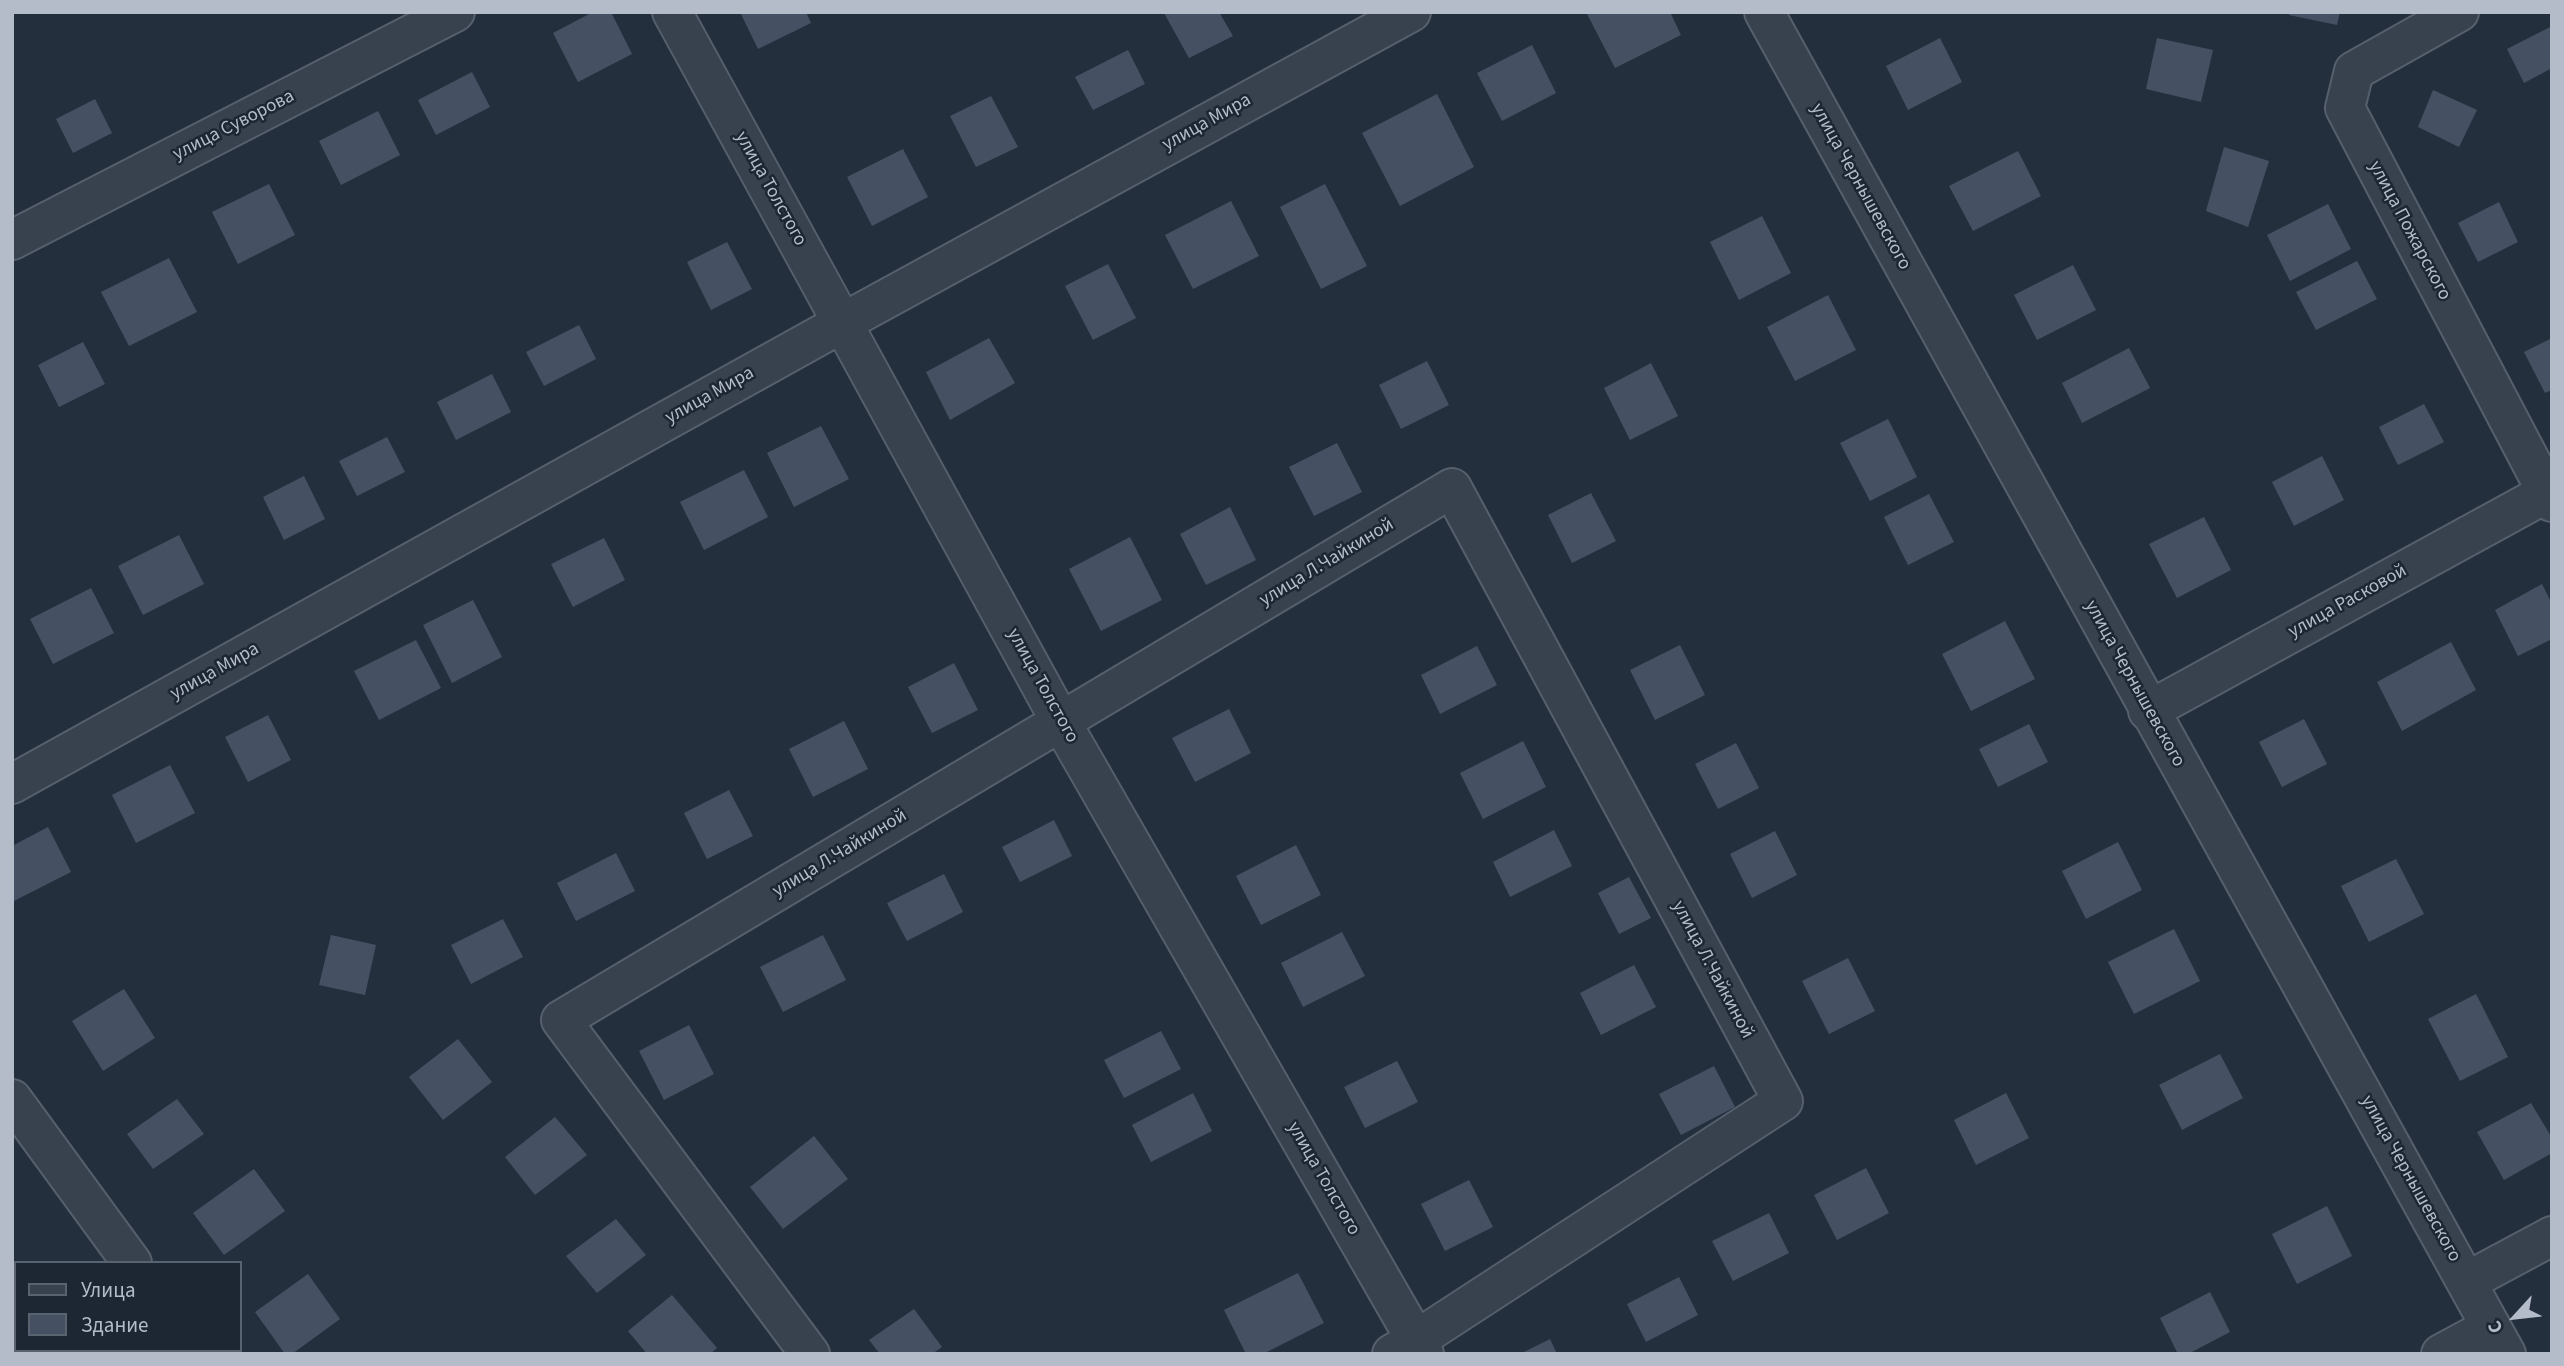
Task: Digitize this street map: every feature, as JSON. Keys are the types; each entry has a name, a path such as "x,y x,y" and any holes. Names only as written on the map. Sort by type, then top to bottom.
{"street":[{"name":"улица Суворова","path":"12,240 455,12"},
{"name":"улица Толстого","path":"672,12 1061,722 1411,1349"},
{"name":"улица Мира","path":"12,784 1411,12"},
{"name":"улица Чернышевского","path":"1764,12 2499,1340"},
{"name":"улица Пожарского","path":"2459,12 2354,71 2345,108 2550,495"},
{"name":"улица Л.Чайкиной","path":"810,1354 561,1020 1452,488 1783,1101 1411,1349"},
{"name":"улица Расковой","path":"2148,710 2550,495"},
{"path":"12,1099 131,1261"},
{"path":"2468,1281 2552,1236"},
{"path":"2441,1354 2499,1340"}],"building":[{"path":"593,12 611,12 632,54 578,82 553,33"},
{"path":"740,12 806,12 811,23 758,49"},
{"path":"1219,12 1233,36 1189,58 1164,13"},
{"path":"1586,12 1670,12 1681,35 1615,68"},
{"path":"2290,12 2340,12 2337,25 2289,15"},
{"path":"2552,26 2552,68 2524,83 2507,49"},
{"path":"1940,38 1962,82 1908,110 1886,66"},
{"path":"2157,38 2213,50 2201,102 2146,89"},
{"path":"1532,45 1556,93 1502,121 1477,73"},
{"path":"1128,50 1145,84 1093,110 1075,77"},
{"path":"472,72 490,107 436,135 418,100"},
{"path":"2433,90 2477,110 2459,147 2418,127"},
{"path":"1437,94 1474,167 1400,206 1362,133"},
{"path":"991,96 1018,147 976,167 950,116"},
{"path":"95,99 112,133 73,153 56,119"},
{"path":"378,111 400,155 341,185 319,141"},
{"path":"2224,147 2269,161 2248,227 2206,211"},
{"path":"903,149 928,197 872,226 847,177"},
{"path":"2018,151 2041,196 1973,231 1949,186"},
{"path":"269,184 295,235 238,264 212,212"},
{"path":"1325,184 1367,266 1321,289 1280,207"},
{"path":"1231,201 1259,256 1193,289 1165,235"},
{"path":"2499,202 2518,242 2478,262 2458,223"},
{"path":"2328,204 2351,249 2290,281 2267,235"},
{"path":"1762,216 1791,273 1739,300 1710,242"},
{"path":"727,242 752,289 711,310 687,262"},
{"path":"169,258 197,312 129,346 101,292"},
{"path":"2357,261 2377,299 2316,330 2296,292"},
{"path":"1108,264 1136,318 1093,340 1065,286"},
{"path":"2073,265 2096,310 2037,340 2014,295"},
{"path":"1828,295 1856,350 1795,381 1767,327"},
{"path":"579,325 596,359 544,386 526,352"},
{"path":"989,338 1015,383 950,420 926,372"},
{"path":"2552,338 2552,390 2545,393 2524,352"},
{"path":"83,342 105,384 59,407 38,365"},
{"path":"2129,348 2150,388 2082,423 2062,383"},
{"path":"1427,361 1449,405 1401,429 1379,385"},
{"path":"1651,363 1678,416 1630,440 1604,388"},
{"path":"492,374 511,412 456,440 437,402"},
{"path":"2424,404 2444,442 2398,465 2379,427"},
{"path":"1888,419 1917,477 1870,501 1840,443"},
{"path":"821,426 849,479 794,507 767,453"},
{"path":"387,437 405,472 357,496 339,461"},
{"path":"1337,443 1362,492 1314,516 1289,467"},
{"path":"2322,456 2344,500 2294,526 2272,482"},
{"path":"744,470 768,517 704,550 680,502"},
{"path":"304,476 325,519 284,540 263,497"},
{"path":"1591,493 1616,541 1572,563 1548,515"},
{"path":"1929,494 1954,542 1908,565 1884,517"},
{"path":"1230,507 1256,560 1206,585 1180,534"},
{"path":"2204,517 2231,570 2177,598 2149,544"},
{"path":"179,535 204,584 143,615 118,566"},
{"path":"1130,537 1162,600 1101,631 1069,569"},
{"path":"604,538 625,580 573,607 551,564"},
{"path":"2542,584 2552,604 2552,639 2518,656 2495,610"},
{"path":"91,588 114,633 53,664 30,619"},
{"path":"473,600 502,657 452,683 423,625"},
{"path":"2005,621 2035,679 1971,711 1942,654"},
{"path":"416,640 441,688 379,720 354,671"},
{"path":"2451,642 2476,690 2402,731 2377,682"},
{"path":"1680,645 1705,695 1655,720 1630,670"},
{"path":"1477,646 1497,685 1440,714 1421,675"},
{"path":"954,663 978,710 932,733 908,687"},
{"path":"1229,709 1251,753 1195,782 1172,738"},
{"path":"268,715 291,760 248,782 225,737"},
{"path":"2304,719 2327,764 2282,787 2259,742"},
{"path":"844,721 868,769 813,797 789,749"},
{"path":"2029,724 2048,762 1998,787 1979,749"},
{"path":"1523,741 1546,787 1483,819 1460,773"},
{"path":"1736,743 1759,788 1718,809 1695,764"},
{"path":"170,765 195,813 136,843 112,795"},
{"path":"729,790 753,836 707,859 684,813"},
{"path":"1054,820 1072,856 1020,882 1002,847"},
{"path":"48,827 71,872 12,902 12,846"},
{"path":"1554,830 1572,866 1510,897 1493,862"},
{"path":"1775,831 1797,875 1752,898 1730,854"},
{"path":"2118,842 2142,890 2086,919 2062,871"},
{"path":"1296,845 1321,895 1261,925 1236,876"},
{"path":"616,853 635,891 576,921 557,883"},
{"path":"2396,859 2424,914 2369,942 2341,886"},
{"path":"944,874 963,912 907,941 887,903"},
{"path":"1629,877 1651,918 1619,934 1598,893"},
{"path":"503,919 523,957 471,984 451,945"},
{"path":"2174,929 2200,981 2134,1014 2108,962"},
{"path":"1342,932 1365,976 1303,1007 1281,963"},
{"path":"331,935 376,945 365,995 319,985"},
{"path":"823,935 846,980 783,1012 760,967"},
{"path":"1848,958 1875,1011 1829,1034 1802,981"},
{"path":"1634,965 1656,1007 1601,1035 1580,993"},
{"path":"124,989 155,1038 103,1071 72,1021"},
{"path":"2476,994 2508,1057 2460,1081 2428,1019"},
{"path":"689,1025 714,1074 664,1100 639,1051"},
{"path":"1161,1031 1181,1069 1124,1098 1104,1060"},
{"path":"458,1039 492,1082 443,1120 409,1077"},
{"path":"2220,1054 2243,1098 2182,1130 2159,1085"},
{"path":"1397,1061 1418,1102 1365,1128 1344,1087"},
{"path":"1714,1066 1735,1107 1681,1135 1659,1094"},
{"path":"1193,1093 1212,1131 1151,1162 1132,1125"},
{"path":"2006,1093 2029,1138 1976,1165 1954,1120"},
{"path":"177,1099 204,1134 153,1169 127,1134"},
{"path":"2531,1103 2552,1138 2552,1153 2504,1180 2477,1132"},
{"path":"555,1117 587,1155 535,1195 505,1157"},
{"path":"814,1136 848,1179 783,1229 750,1187"},
{"path":"1866,1168 1889,1213 1837,1240 1814,1195"},
{"path":"254,1169 285,1211 224,1255 193,1213"},
{"path":"1469,1180 1493,1227 1445,1251 1421,1204"},
{"path":"2327,1206 2352,1256 2297,1284 2272,1234"},
{"path":"1769,1213 1789,1253 1733,1281 1712,1241"},
{"path":"616,1219 646,1255 597,1293 566,1256"},
{"path":"1298,1273 1324,1323 1263,1354 1246,1354 1224,1310"},
{"path":"308,1274 340,1319 292,1354 285,1354 255,1312"},
{"path":"1679,1277 1698,1315 1646,1342 1627,1304"},
{"path":"2210,1292 2230,1332 2188,1354 2178,1354 2160,1318"},
{"path":"672,1295 717,1348 710,1354 647,1354 628,1331"},
{"path":"914,1309 942,1347 932,1354 880,1354 869,1340"},
{"path":"1550,1339 1557,1354 1520,1354"}]}
